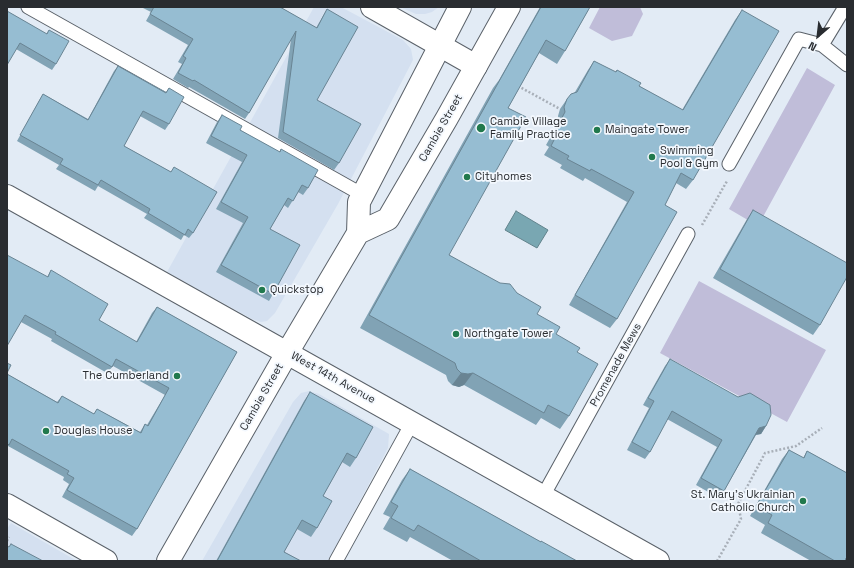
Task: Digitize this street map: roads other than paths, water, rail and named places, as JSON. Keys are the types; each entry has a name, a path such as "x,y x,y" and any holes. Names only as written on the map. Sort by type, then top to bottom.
{"street":[{"path":"372,7 476,66"},
{"name":"Cambie Street","path":"168,561 287,352 358,233 359,202 460,7"},
{"name":"Cambie Street","path":"358,233 388,219 509,7"},
{"name":"West 14th Avenue","path":"7,196 658,561"},
{"path":"7,505 106,561"}],"lane":[{"path":"28,7 363,195"},
{"path":"822,45 845,7"},
{"path":"729,164 799,39 822,45 847,65"},
{"name":"Promenade Mews","path":"543,496 688,234"},
{"path":"336,561 412,423"}],"water":[{"path":"516,211 548,230 537,248 505,230"}],"place":[{"name":"Cambie Village Family Practice","path":"481,128"},
{"name":"Maingate Tower","path":"597,130"},
{"name":"Swimming Pool & Gym","path":"652,157"},
{"name":"Cityhomes","path":"467,177"},
{"name":"Quickstop","path":"262,290"},
{"name":"Northgate Tower","path":"456,334"},
{"name":"The Cumberland","path":"177,376"},
{"name":"Douglas House","path":"46,431"},
{"name":"St. Mary's Ukrainian Catholic Church","path":"803,501"}]}
